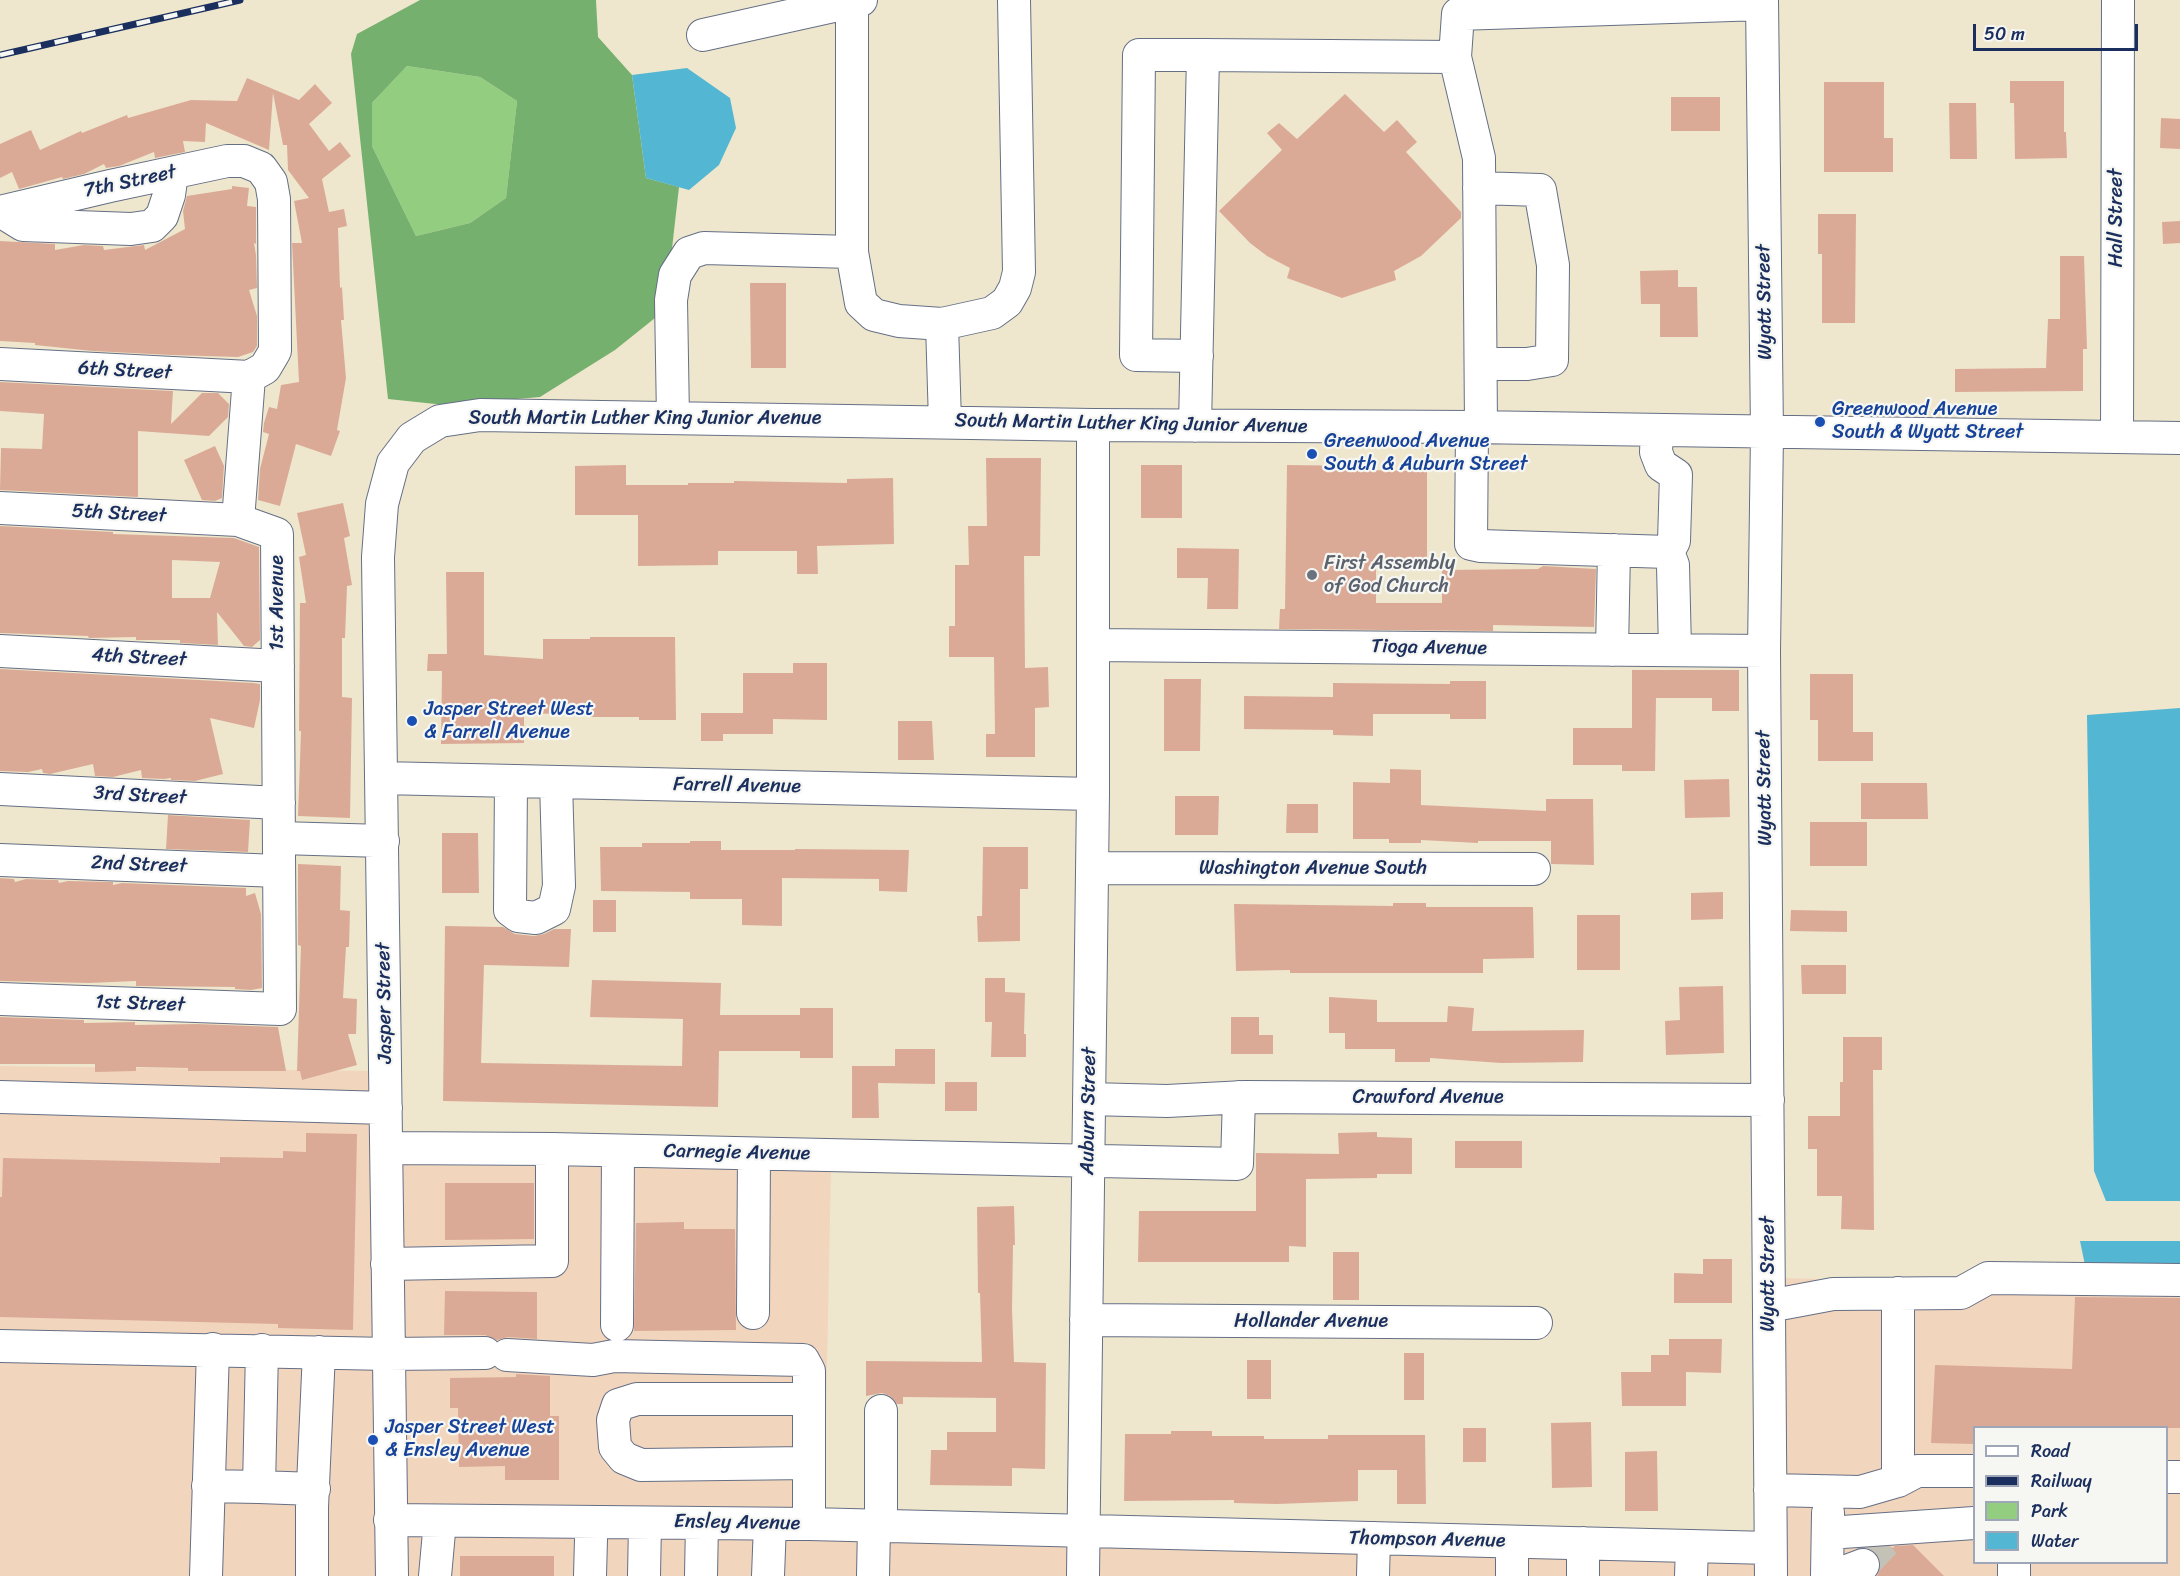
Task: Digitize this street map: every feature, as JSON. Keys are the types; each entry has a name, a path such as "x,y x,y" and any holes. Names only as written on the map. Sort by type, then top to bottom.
{"street":[{"path":"702,35 856,1 852,252 861,303 874,315 899,321 942,324 992,313 1007,302 1015,288 1019,272 1014,0"},
{"name":"Hall Street","path":"2117,436 2118,0"},
{"path":"1668,552 1480,546 1471,543 1480,364 1479,158 1455,57 1458,14 1762,2"},
{"name":"Wyatt Street","path":"1762,2 1767,433 1764,651 1770,1562"},
{"path":"1195,426 1203,55"},
{"path":"1197,356 1136,355 1138,56 1455,57"},
{"name":"7th Street","path":"1,212 227,162 244,161 261,168 271,182 274,199 275,351 265,368 249,377"},
{"path":"1,212 23,225 131,229 152,226 162,216 169,195 172,173"},
{"path":"1479,188 1540,190 1553,265 1552,360 1527,364 1480,364"},
{"path":"673,418 670,300 675,275 688,253 704,248 852,252"},
{"path":"942,324 945,423"},
{"name":"6th Street","path":"0,364 249,377"},
{"path":"238,520 249,377"},
{"name":"South Martin Luther King Junior Avenue","path":"412,438 440,421 480,415 2180,438"},
{"name":"Auburn Street","path":"1083,1576 1093,794 1093,425"},
{"path":"1657,431 1656,453 1661,465 1676,475 1674,541 1668,552 1673,565 1675,650"},
{"name":"Jasper Street","path":"392,1576 378,556 382,504 393,463 412,438"},
{"name":"5th Street","path":"0,508 238,520"},
{"name":"1st Avenue","path":"238,520 277,534 280,1009"},
{"path":"1612,650 1614,550"},
{"name":"Tioga Avenue","path":"1093,645 1764,651"},
{"name":"4th Street","path":"0,651 278,666"},
{"name":"Farrell Avenue","path":"381,778 1093,794"},
{"path":"511,781 510,910 518,916 537,918 554,909 559,886 556,782"},
{"name":"3rd Street","path":"0,789 279,803"},
{"path":"280,838 383,841"},
{"name":"2nd Street","path":"0,860 278,871"},
{"name":"Washington Avenue South","path":"1092,868 1534,869"},
{"name":"1st Street","path":"0,999 280,1009"},
{"path":"0,1097 386,1108"},
{"name":"Crawford Avenue","path":"1089,1099 1167,1101 1239,1097 1768,1100"},
{"name":"Carnegie Avenue","path":"387,1148 552,1149 1237,1164 1239,1097"},
{"path":"387,1264 552,1261 552,1149"},
{"path":"617,1325 618,1151"},
{"path":"753,1313 754,1154"},
{"path":"1769,1306 1833,1294 1961,1293 1988,1278 2180,1280"},
{"path":"1898,1293 1898,1481"},
{"name":"Hollander Avenue","path":"1086,1320 1536,1323"},
{"path":"0,1346 496,1354 593,1360 614,1356 803,1360 808,1366 809,1524"},
{"path":"206,1576 213,1349"},
{"path":"259,1487 262,1350"},
{"path":"312,1576 319,1352"},
{"path":"809,1399 637,1399 618,1405 613,1420 615,1447 624,1458 641,1465 809,1463"},
{"path":"873,1576 881,1411"},
{"path":"1770,1490 1860,1492 1898,1481 1917,1471 1973,1471"},
{"path":"208,1486 259,1487 313,1498"},
{"path":"1827,1576 1828,1492"},
{"name":"Ensley Avenue","path":"390,1520 439,1529 645,1532 702,1523 1083,1531"},
{"path":"701,1576 702,1523"},
{"path":"1828,1533 1892,1534 1973,1523"},
{"path":"768,1576 770,1524"},
{"path":"435,1576 439,1529 591,1539 645,1532 644,1576"},
{"name":"Thompson Avenue","path":"1083,1531 1583,1543 1692,1561 1770,1562"},
{"path":"1373,1576 1374,1538"},
{"path":"590,1576 591,1539"},
{"path":"1512,1542 1512,1576"},
{"path":"1583,1543 1583,1576"},
{"path":"1834,1576 1863,1565"}],"shaded area":[{"path":"0,1066 373,1071 379,1576 0,1576"},
{"path":"399,1165 831,1169 824,1513 403,1509"},
{"path":"2180,1275 2180,1576 1784,1576 1782,1278 1936,1282"},
{"path":"404,1532 1071,1542 1070,1576 405,1576"},
{"path":"1096,1543 1757,1559 1758,1576 1096,1576"}],"green space":[{"path":"420,0 596,0 598,37 632,75 646,178 679,187 665,310 615,350 540,397 445,405 388,399 351,54 357,34","holes":["407,66 480,77 517,101 506,198 470,223 416,236 372,146 372,103"]},
{"path":"407,66 480,77 517,101 506,198 470,223 416,236 372,146 372,103"}],"water":[{"path":"687,68 730,98 736,128 719,165 689,190 646,178 632,75"},
{"path":"2180,708 2180,1201 2106,1201 2094,1171 2087,715"},
{"path":"2080,1241 2180,1241 2180,1275 2086,1270"}],"building":[{"path":"247,78 299,100 315,84 332,103 309,124 329,151 340,142 351,156 322,179 329,212 344,209 347,226 338,228 340,288 342,287 344,320 341,320 346,378 337,430 340,431 331,456 296,444 280,506 258,500 260,469 269,434 263,432 269,407 277,409 281,385 299,382 292,243 302,243 294,201 309,198 288,170 287,145 283,145 273,93 269,150 206,123 205,142 183,141 185,152 155,158 154,152 119,166 106,168 104,164 84,174 63,179 62,177 19,189 12,172 0,178 0,144 31,130 40,150 81,131 82,133 127,115 128,118 191,100 237,101"},
{"path":"2010,81 2064,81 2064,132 2066,132 2067,158 2015,159 2014,103 2010,103"},
{"path":"1824,82 1884,82 1884,138 1893,138 1893,172 1824,172"},
{"path":"1345,94 1384,132 1397,120 1417,142 1406,152 1461,212 1461,218 1421,256 1394,271 1396,280 1342,298 1287,278 1290,268 1267,256 1250,243 1219,211 1282,150 1267,133 1279,123 1297,139"},
{"path":"1671,97 1720,97 1720,131 1671,131"},
{"path":"1949,103 1976,103 1977,159 1950,159"},
{"path":"2161,118 2180,119 2180,149 2160,148"},
{"path":"232,186 249,188 247,206 256,207 256,244 254,243 257,288 249,290 257,316 257,346 253,352 238,357 171,355 93,351 0,341 0,241 55,244 55,250 84,245 103,246 104,250 144,245 145,250 185,229 183,211 187,196 232,189"},
{"path":"1818,214 1856,214 1855,323 1822,323 1822,254 1818,254"},
{"path":"2180,221 2180,243 2163,244 2162,222"},
{"path":"2060,256 2084,256 2087,349 2083,349 2083,391 1955,392 1955,369 2046,368 2048,319 2060,319"},
{"path":"1678,270 1678,287 1697,287 1698,337 1660,337 1660,304 1641,304 1640,271"},
{"path":"750,283 786,283 786,368 751,368"},
{"path":"0,382 173,391 171,424 202,393 218,393 229,404 228,417 209,436 138,431 138,497 0,490 1,448 42,449 44,414 0,411"},
{"path":"215,446 224,466 222,498 215,501 202,500 184,460"},
{"path":"986,458 1041,458 1040,556 1024,556 1025,668 1048,667 1049,707 1035,708 1035,757 986,757 986,734 995,734 994,657 949,657 949,626 955,626 955,565 969,565 968,526 987,526"},
{"path":"626,465 626,485 688,485 688,483 734,483 734,481 847,483 847,479 893,478 894,544 817,546 818,574 797,574 797,551 718,551 718,565 638,566 638,515 575,515 575,466"},
{"path":"1141,465 1182,465 1182,518 1141,518"},
{"path":"1287,465 1359,466 1359,470 1427,471 1427,560 1376,559 1376,603 1442,603 1442,570 1538,569 1543,566 1596,569 1594,627 1493,625 1493,631 1279,629 1280,609 1285,609"},
{"path":"343,503 350,536 344,538 352,585 347,586 345,638 342,638 342,697 352,698 350,818 298,816 301,731 299,731 300,603 306,603 299,557 306,555 297,513"},
{"path":"0,526 113,532 113,534 234,538 259,547 260,640 252,647 244,646 217,612 218,645 180,643 180,640 136,640 136,637 89,638 88,636 0,633","holes":["172,560 220,562 210,598 172,598"]},
{"path":"1177,548 1239,549 1238,609 1207,609 1208,578 1177,578"},
{"path":"446,572 484,572 484,655 543,659 543,639 675,637 676,720 589,717 589,713 524,714 524,743 441,744 442,671 427,671 428,654 447,654"},
{"path":"793,663 827,663 827,720 773,719 773,734 723,734 723,741 701,741 701,713 743,713 743,673 793,673"},
{"path":"0,669 253,683 260,684 260,700 254,728 210,718 223,774 195,781 142,778 141,770 113,777 95,776 93,764 50,774 43,773 42,769 28,772 0,771"},
{"path":"1632,670 1739,670 1739,711 1712,711 1712,698 1656,698 1655,771 1622,771 1622,765 1573,765 1573,728 1632,728"},
{"path":"1810,674 1853,674 1853,732 1873,732 1873,761 1818,761 1818,720 1810,720"},
{"path":"1164,679 1201,679 1200,751 1164,751"},
{"path":"1450,681 1486,681 1486,719 1450,719 1450,714 1373,714 1373,736 1333,735 1333,730 1244,729 1244,696 1333,697 1333,683 1450,684"},
{"path":"898,721 932,721 934,760 898,760"},
{"path":"1390,769 1421,770 1421,805 1546,811 1546,799 1593,799 1594,865 1551,864 1551,841 1478,841 1478,843 1421,840 1421,843 1389,843 1389,839 1353,839 1353,782 1390,783"},
{"path":"1729,779 1730,817 1685,818 1684,780"},
{"path":"1861,783 1927,783 1928,819 1861,819"},
{"path":"1175,796 1219,796 1218,835 1175,835"},
{"path":"1287,804 1318,804 1318,833 1286,833"},
{"path":"168,815 250,820 248,852 166,849"},
{"path":"1810,822 1867,822 1867,866 1810,866"},
{"path":"442,833 478,833 479,893 442,893"},
{"path":"690,841 721,841 721,850 909,850 907,892 879,891 879,879 782,878 782,926 742,925 742,899 690,899 690,892 601,891 600,847 642,847 642,843 690,843"},
{"path":"983,847 1028,847 1028,889 1020,889 1020,941 978,942 977,916 982,916"},
{"path":"298,864 341,866 340,910 350,911 349,947 346,947 343,998 357,999 356,1034 348,1034 357,1065 302,1080 300,1071 297,1071 301,946 298,945"},
{"path":"0,878 14,879 15,882 26,879 58,880 59,883 68,881 113,882 113,885 122,883 246,888 246,896 255,893 261,914 262,988 251,990 235,989 235,987 136,986 136,981 89,983 0,981"},
{"path":"1723,892 1723,919 1691,920 1691,893"},
{"path":"593,900 616,900 616,932 593,932"},
{"path":"1393,903 1426,903 1426,907 1533,907 1534,958 1483,959 1483,973 1236,971 1234,904 1393,906"},
{"path":"1791,910 1847,911 1847,932 1790,931"},
{"path":"1577,915 1620,915 1620,970 1577,970"},
{"path":"445,926 503,927 515,934 534,936 554,929 571,929 569,967 484,965 481,1063 682,1066 683,1019 590,1017 592,980 721,983 720,1015 800,1015 800,1008 833,1008 833,1058 800,1058 800,1051 719,1051 718,1107 443,1101"},
{"path":"1801,965 1846,965 1846,994 1802,994"},
{"path":"985,978 1005,978 1005,992 1025,993 1026,1057 991,1057 992,1022 985,1022"},
{"path":"1723,986 1724,1053 1666,1055 1665,1021 1680,1020 1679,987"},
{"path":"1329,997 1377,1000 1377,1022 1447,1022 1448,1006 1474,1008 1472,1031 1584,1030 1583,1062 1501,1063 1430,1058 1430,1062 1395,1062 1395,1049 1345,1049 1345,1033 1329,1033"},
{"path":"0,1017 84,1020 84,1023 135,1022 135,1025 197,1024 278,1027 286,1071 188,1071 188,1068 136,1067 136,1071 95,1072 95,1064 0,1064"},
{"path":"1231,1017 1259,1017 1259,1035 1273,1035 1273,1054 1231,1054"},
{"path":"1843,1037 1882,1037 1882,1070 1873,1070 1874,1230 1841,1229 1842,1196 1817,1196 1817,1149 1808,1149 1808,1116 1840,1116"},
{"path":"895,1049 935,1049 935,1084 878,1083 879,1118 852,1118 852,1066 895,1066"},
{"path":"945,1082 977,1082 977,1111 945,1111"},
{"path":"1377,1132 1377,1137 1412,1138 1412,1174 1377,1174 1377,1178 1306,1179 1306,1247 1289,1246 1289,1262 1138,1262 1139,1211 1256,1211 1256,1153 1339,1154 1338,1133"},
{"path":"306,1133 357,1134 353,1330 278,1328 278,1324 0,1317 0,1197 2,1197 3,1158 220,1163 220,1157 283,1158 283,1151 306,1152"},
{"path":"1455,1141 1522,1141 1522,1168 1455,1168"},
{"path":"445,1183 534,1183 534,1239 445,1240"},
{"path":"1014,1206 1012,1309 1014,1362 1046,1363 1045,1469 1012,1468 1012,1486 930,1485 931,1450 947,1450 947,1432 996,1432 996,1398 903,1397 903,1404 897,1404 890,1396 882,1393 866,1396 866,1361 982,1362 977,1207"},
{"path":"684,1222 684,1229 735,1229 736,1330 634,1331 636,1223"},
{"path":"1333,1252 1359,1252 1359,1300 1333,1300"},
{"path":"1703,1259 1732,1259 1732,1303 1674,1303 1674,1273 1703,1274"},
{"path":"445,1291 537,1292 537,1339 508,1337 497,1340 485,1335 444,1335"},
{"path":"2075,1297 2180,1298 2180,1428 2168,1428 2168,1426 1973,1426 1973,1444 1931,1443 1935,1365 2072,1369"},
{"path":"1669,1339 1722,1339 1721,1373 1686,1372 1686,1406 1622,1406 1621,1372 1651,1372 1651,1355 1669,1355"},
{"path":"1404,1353 1424,1353 1424,1400 1404,1400"},
{"path":"1247,1360 1271,1360 1271,1399 1247,1399"},
{"path":"516,1374 550,1376 550,1416 559,1416 559,1480 505,1480 505,1466 459,1467 458,1408 450,1408 450,1378 516,1377"},
{"path":"1591,1422 1592,1487 1552,1488 1551,1423"},
{"path":"1463,1428 1486,1428 1486,1462 1463,1462"},
{"path":"1171,1431 1212,1431 1212,1436 1264,1436 1264,1439 1328,1439 1328,1435 1425,1435 1426,1504 1397,1504 1397,1470 1358,1470 1358,1501 1277,1504 1234,1503 1234,1500 1124,1501 1125,1434 1171,1434"},
{"path":"1657,1451 1658,1511 1625,1511 1625,1452"},
{"path":"1913,1545 1944,1576 1877,1576 1881,1567 1880,1559 1870,1548"},
{"path":"460,1556 554,1556 554,1576 460,1576"}],"tunnel":[{"path":"1863,1565 1886,1541"}],"railway":[{"path":"0,55 240,0"}],"place":[{"name":"Greenwood Avenue South & Wyatt Street","path":"1820,422"},
{"name":"Greenwood Avenue South & Auburn Street","path":"1312,454"},
{"name":"First Assembly of God Church","path":"1312,575"},
{"name":"Jasper Street West & Farrell Avenue","path":"412,721"},
{"name":"Jasper Street West & Ensley Avenue","path":"373,1440"}]}
